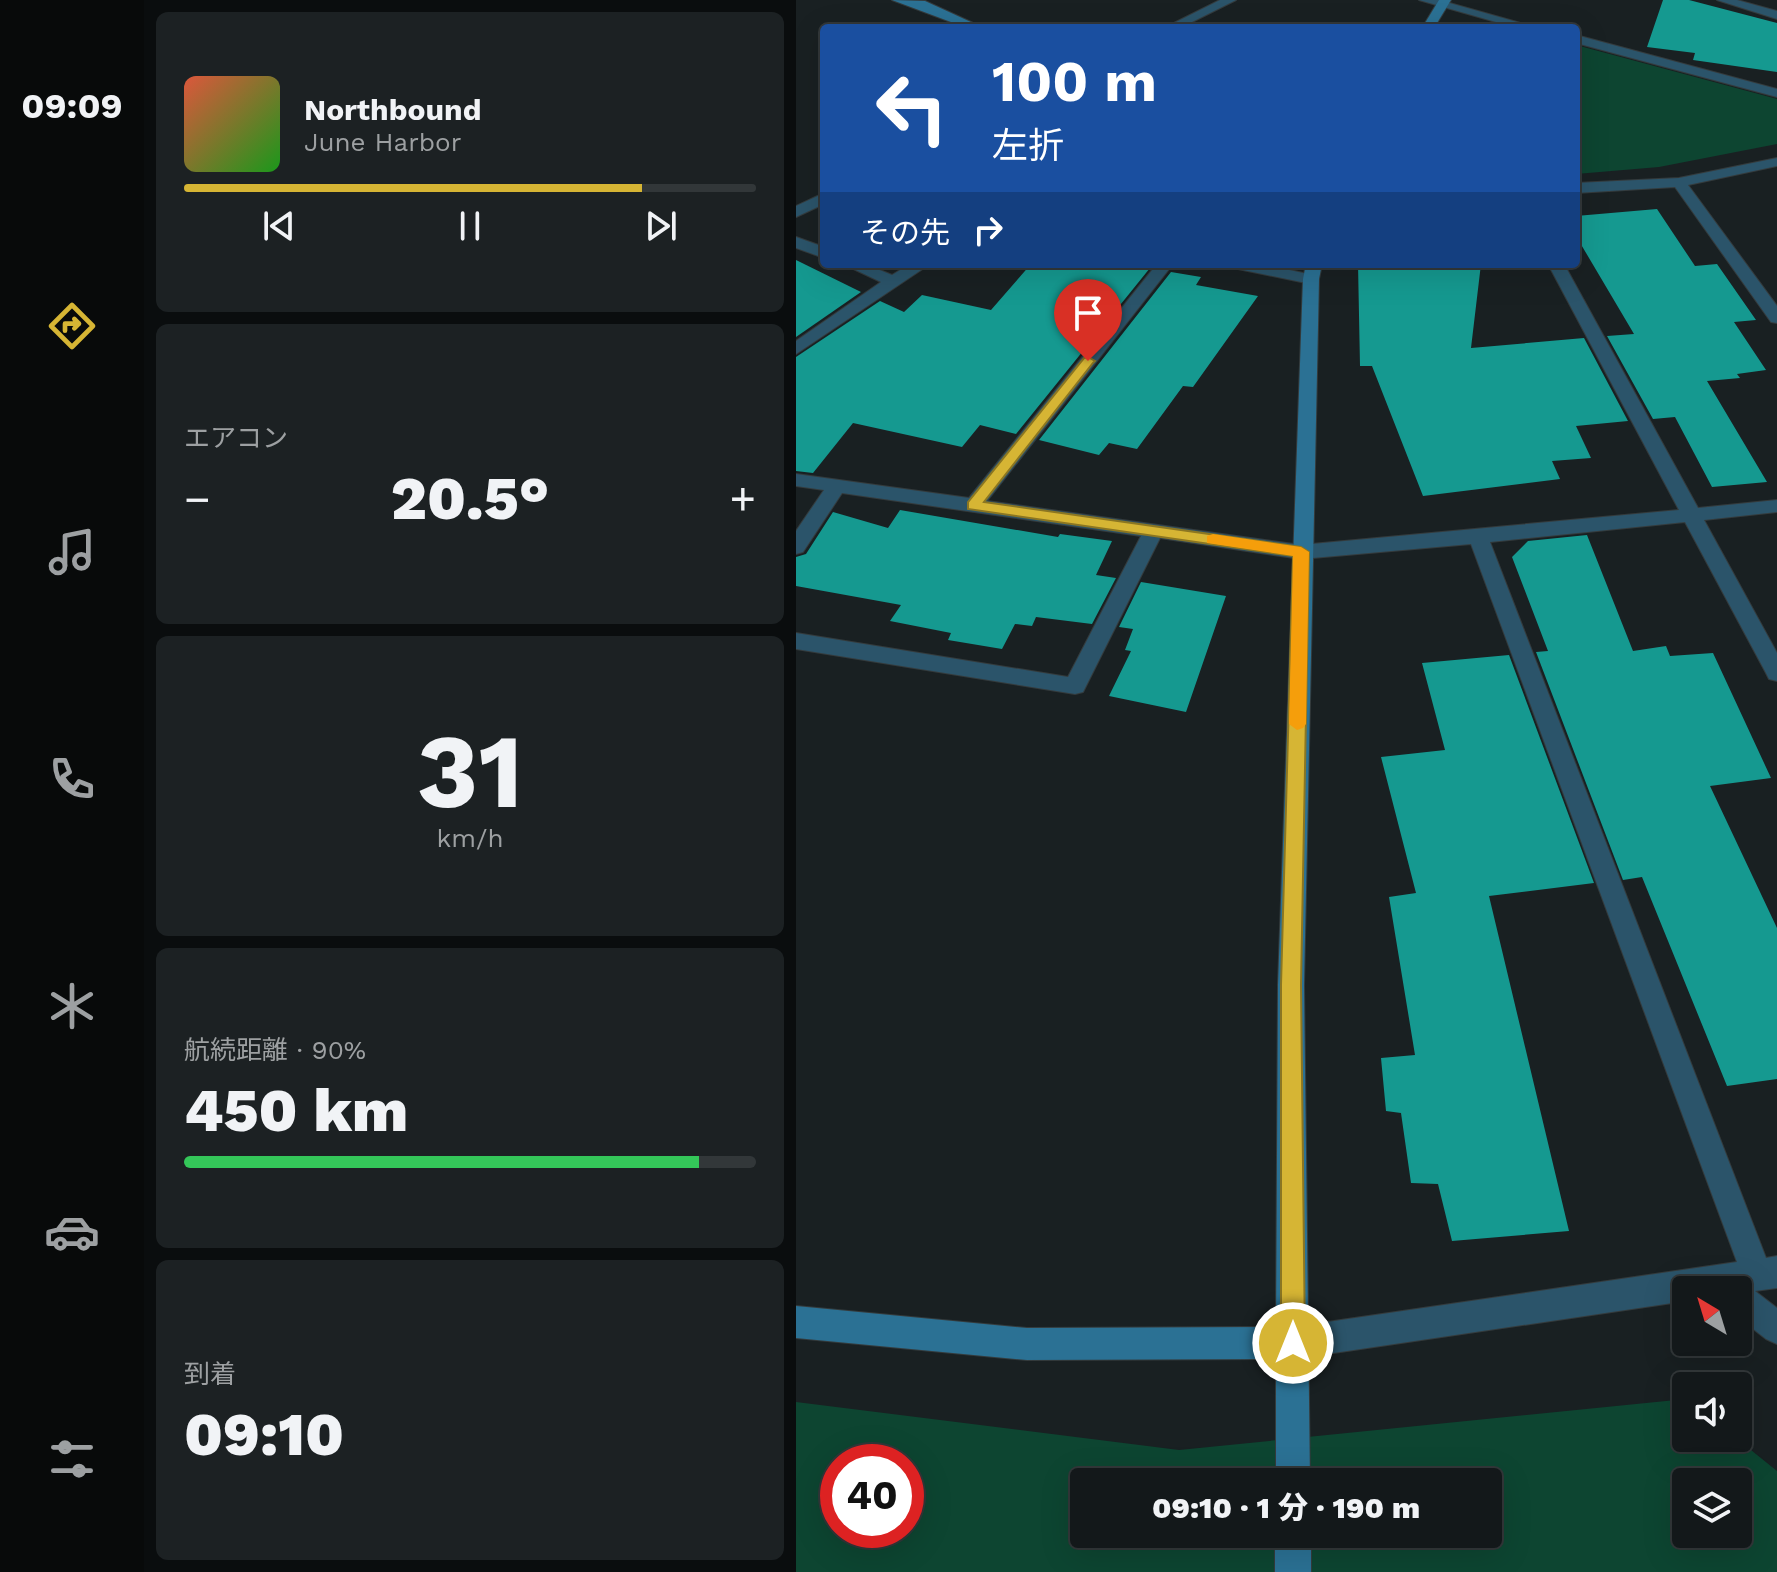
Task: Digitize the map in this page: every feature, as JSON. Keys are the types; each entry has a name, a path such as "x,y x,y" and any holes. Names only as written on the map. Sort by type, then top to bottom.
{"street":[{"path":"898,0 924,2 970,24"},
{"path":"1179,24 1230,0"},
{"path":"1425,0 1444,2 1518,24"},
{"path":"1723,0 1777,15"},
{"path":"1430,24 1444,2"},
{"path":"1580,40 1777,93"},
{"path":"1580,188 1679,182 1777,162"},
{"path":"1679,182 1777,318"},
{"path":"796,212 820,200"},
{"path":"796,242 820,251"},
{"path":"861,268 893,281"},
{"path":"796,349 915,268"},
{"path":"973,506 1162,268"},
{"path":"1280,268 1312,271 1301,552 1291,985 1293,1468"},
{"path":"1558,268 1777,673"},
{"path":"796,480 1301,552 1777,506"},
{"path":"796,547 836,486"},
{"path":"796,641 1075,686 1154,531"},
{"path":"1478,537 1742,1276"},
{"path":"796,1322 1027,1344 1293,1343 1672,1293"},
{"path":"1752,1294 1777,1328"},
{"path":"1293,1548 1293,1572"}],"green space":[{"path":"1580,46 1777,99 1777,144 1659,167 1580,174"},
{"path":"1672,1400 1672,1452 1752,1451 1777,1471 1777,1572 796,1572 796,1402 1179,1450"}],"building":[{"path":"1663,0 1689,0 1777,23 1777,72 1693,60 1695,53 1647,47"},
{"path":"1657,209 1695,266 1717,264 1756,320 1734,322 1766,370 1737,374 1740,378 1707,381 1767,482 1712,487 1675,417 1653,419 1607,336 1634,334 1580,243 1580,216"},
{"path":"796,260 861,292 796,337"},
{"path":"1028,268 1150,268 1016,434 980,425 962,447 853,423 813,473 796,471 796,357 880,301 904,312 922,295 991,310"},
{"path":"1358,268 1481,268 1471,348 1584,338 1628,421 1576,426 1591,458 1552,461 1560,479 1423,496 1372,366 1360,366"},
{"path":"1171,272 1201,277 1196,285 1258,296 1193,387 1183,386 1137,449 1109,443 1099,455 1039,440"},
{"path":"900,510 1058,537 1060,534 1112,541 1096,575 1116,578 1092,624 1036,617 1032,626 1015,624 1002,649 948,640 951,633 890,621 901,605 796,586 796,557 806,554 833,512 888,528"},
{"path":"1587,535 1633,651 1666,646 1670,656 1713,653 1771,778 1710,786 1777,928 1777,1079 1727,1086 1642,877 1623,880 1536,652 1548,651 1512,557 1528,541"},
{"path":"1141,582 1226,596 1186,712 1109,696 1131,651 1125,650 1133,629 1119,627"},
{"path":"1509,655 1594,883 1489,896 1569,1231 1452,1241 1438,1184 1411,1183 1401,1113 1386,1111 1381,1058 1415,1055 1389,897 1416,893 1381,757 1445,750 1422,663"}],"slow traffic":[{"path":"1213,539 1301,552 1297,724"}],"route":[{"path":"1088,361 973,506 1301,552 1291,985 1293,1343"}]}
